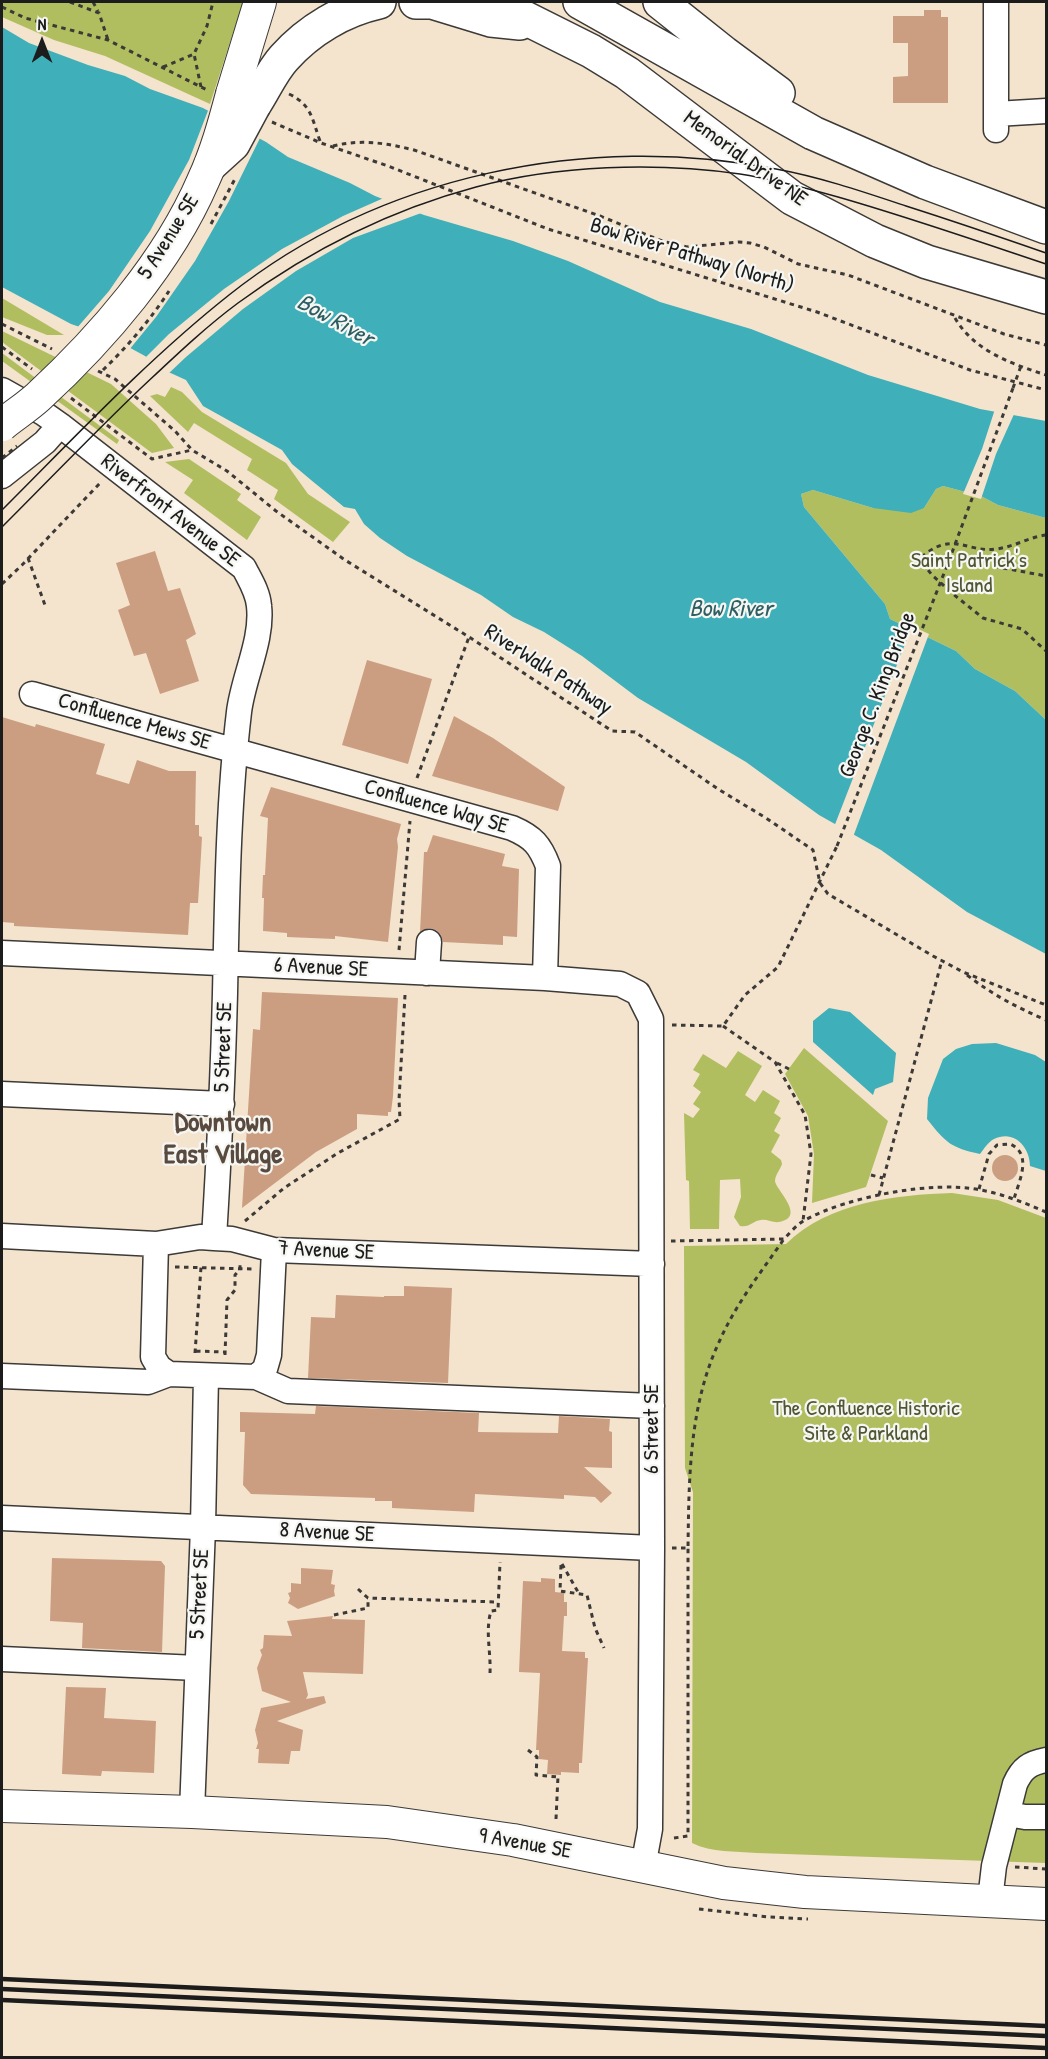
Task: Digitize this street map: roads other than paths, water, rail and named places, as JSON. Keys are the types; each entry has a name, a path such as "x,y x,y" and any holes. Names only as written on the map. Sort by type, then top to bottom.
{"highway":[{"path":"211,164 233,144 250,101 283,58 316,29 344,12 379,2"},
{"path":"416,2 432,2 491,21 539,24"},
{"name":"Memorial Drive NE","path":"493,2 591,51 627,73 792,198 875,241 927,262 1047,297"},
{"path":"580,2 813,133 926,182 1047,227"},
{"path":"660,2 724,54 775,91 926,182"}],"main road":[{"path":"250,101 260,2"},
{"name":"5 Avenue SE","path":"2,425 36,399 98,338 162,255 211,164"},
{"name":"9 Avenue SE","path":"2,1806 192,1812 387,1822 513,1840 724,1883 805,1892 1047,1904"}],"street":[{"path":"996,2 996,122 1047,111"},
{"name":"Riverfront Avenue SE","path":"2,390 44,413 244,568 256,590 259,628 241,698 236,750 226,964"},
{"path":"2,476 45,442 60,425"},
{"name":"Confluence Mews SE","path":"32,694 236,750"},
{"name":"Confluence Way SE","path":"236,750 512,828 529,836 542,852 548,866 545,978"},
{"path":"427,972 429,942"},
{"name":"6 Avenue SE","path":"2,953 545,978 620,984 638,993"},
{"name":"5 Street SE","path":"214,1238 222,1104 226,964"},
{"name":"6 Street SE","path":"638,993 651,1019 651,1829 643,1867"},
{"path":"2,1094 222,1104"},
{"name":"7 Avenue SE","path":"2,1236 156,1244 200,1237 232,1239 268,1260 652,1264"},
{"path":"156,1244 153,1357 159,1367 169,1374"},
{"path":"256,1377 265,1369 269,1355 268,1260"},
{"path":"2,1376 148,1382 199,1367 256,1377 288,1390 652,1406"},
{"name":"5 Street SE","path":"192,1812 203,1527 199,1367"},
{"name":"8 Avenue SE","path":"2,1518 652,1548"},
{"path":"2,1659 197,1668"},
{"path":"990,1900 994,1866 1015,1784 1020,1772 1034,1762 1047,1760"},
{"path":"1008,1814 1025,1818 1047,1817"}],"water":[{"name":"Bow River","path":"2,27 29,43 125,76 150,89 203,108 266,142 288,157 424,215 513,241 568,261 660,302 751,329 868,375 980,409 1046,421 1046,518 998,505 981,496 943,486 936,489 924,508 911,513 873,508 813,490 801,494 804,507 885,604 890,619 956,651 975,669 1015,691 1046,720 1046,954 967,912 881,850 819,815 746,762 638,698 582,656 544,632 513,617 481,595 407,556 380,538 364,524 355,509 344,507 292,464 282,450 203,406 186,380 164,370 145,356 112,338 71,324 2,287"},
{"path":"829,1008 850,1012 896,1053 893,1082 875,1089 873,1095 813,1042 813,1021"},
{"path":"996,1043 1035,1055 1046,1062 1046,1171 1030,1166 1024,1146 1014,1138 1008,1136 994,1139 980,1154 949,1143 927,1119 928,1098 943,1059 956,1049 972,1044"}],"tram line":[{"path":"2,510 169,346 229,295 288,254 352,219 419,193 489,173 560,161 632,156 705,159 776,169 858,190 1046,253"},
{"path":"2,527 140,389 238,303 293,266 351,234 444,196 476,187 540,174 607,168 675,168 740,174 765,178 864,205 1046,264"}],"railway":[{"path":"2,1979 1046,2026"},
{"path":"2,1989 1046,2036"},
{"path":"2,2000 1046,2048"}],"district":[{"name":"Downtown East Village","path":"223,1140"}],"park label":[{"name":"Saint Patrick's Island","path":"969,574"},
{"name":"The Confluence Historic Site & Parkland","path":"866,1422"}]}
